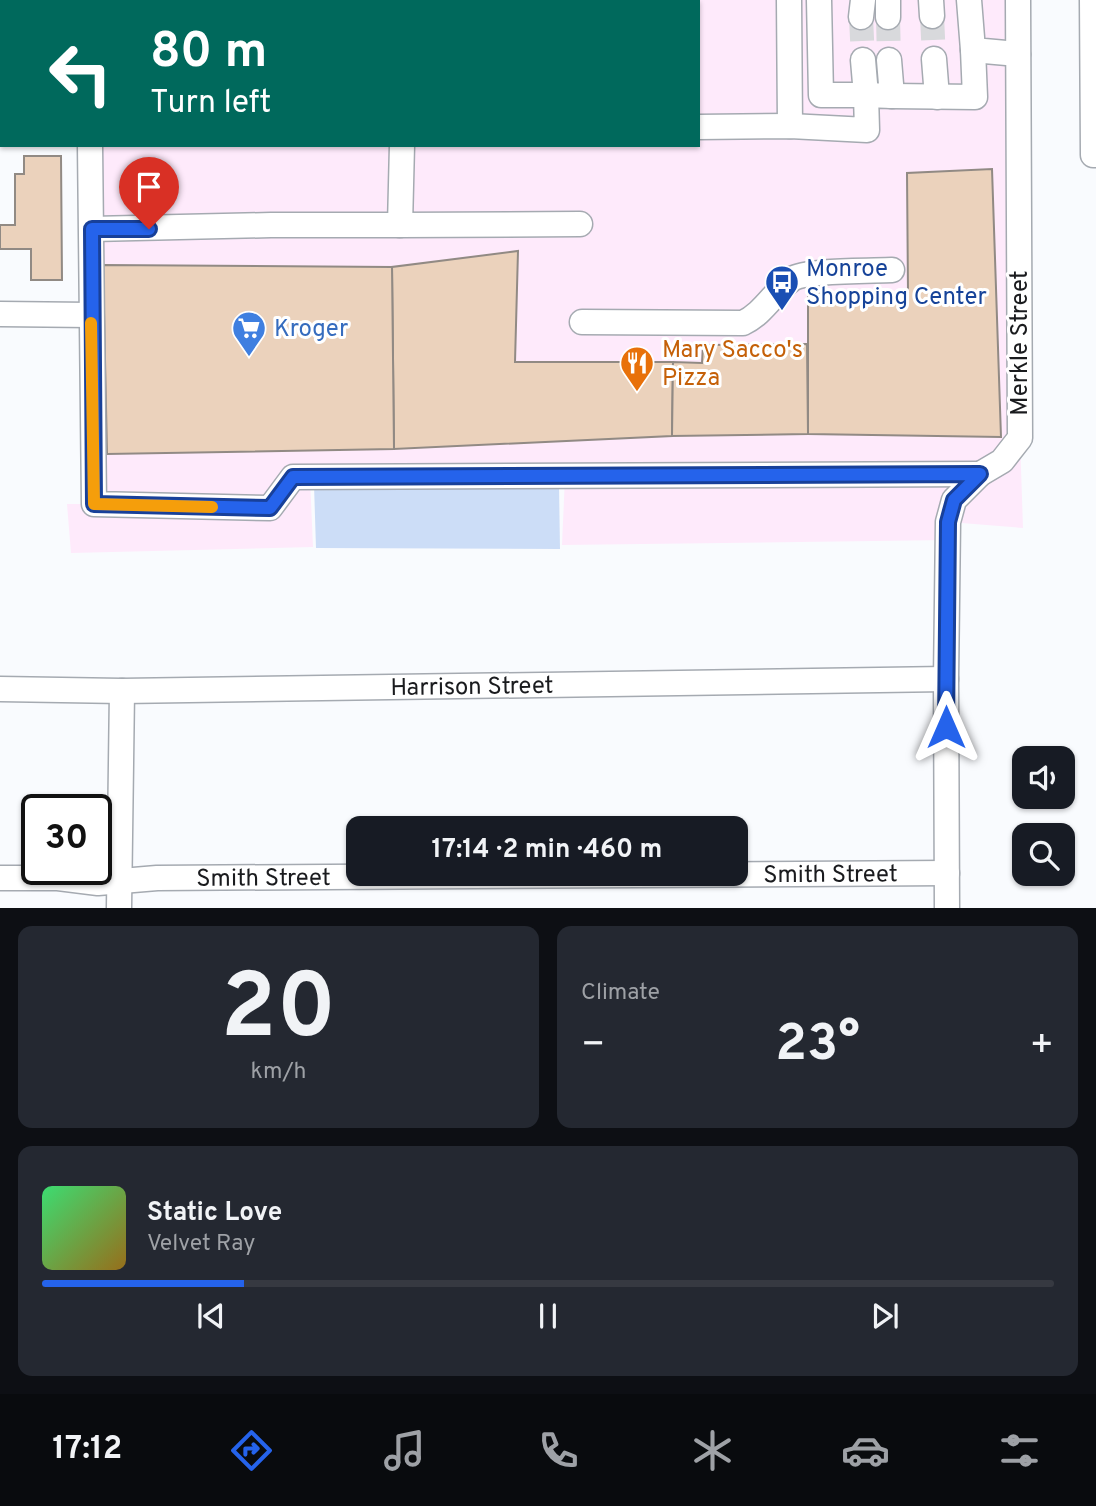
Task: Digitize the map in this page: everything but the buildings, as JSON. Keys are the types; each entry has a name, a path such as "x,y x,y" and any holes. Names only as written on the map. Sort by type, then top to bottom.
{"street":[{"path":"789,0 790,126"},
{"path":"819,0 821,95 975,97 969,0"},
{"name":"Merkle Street","path":"947,908 948,522 954,500 980,474 1002,461 1020,438 1018,0"},
{"path":"1092,0 1093,155 1096,155"},
{"path":"973,50 1018,54"},
{"path":"934,59 937,97"},
{"path":"700,127 790,126 867,130 863,60"},
{"path":"889,60 892,96"},
{"path":"90,147 94,504 270,508 293,477 980,474"},
{"path":"400,225 402,147"},
{"path":"92,229 271,225 580,224"},
{"path":"582,322 743,323 755,318 794,277 892,270"},
{"path":"3,307 91,315"},
{"name":"Harrison Street","path":"0,689 122,691 946,678"},
{"path":"119,908 122,691"},
{"name":"Smith Street","path":"0,878 58,878 120,883 171,878 947,873"}],"shaded area":[{"name":"Monroe Shopping Center","path":"700,0 1018,0 1020,438 1023,528 949,522 948,540 562,545 565,477 310,478 313,547 71,553 67,504 93,504 90,147 700,147"},
{"path":"314,485 559,486 560,549 316,548"}],"tunnel":[{"path":"932,16 934,59"},
{"path":"861,17 863,60"},
{"path":"888,17 889,60"}],"slow traffic":[{"path":"91,323 94,504 212,507"}],"place":[{"name":"Monroe Shopping Center","path":"782,312"},
{"name":"Kroger","path":"249,358"},
{"name":"Mary Sacco's Pizza","path":"637,393"}],"route":[{"path":"149,229 92,229 94,504 270,508 293,477 980,474 954,500 948,522 946,727"}]}
